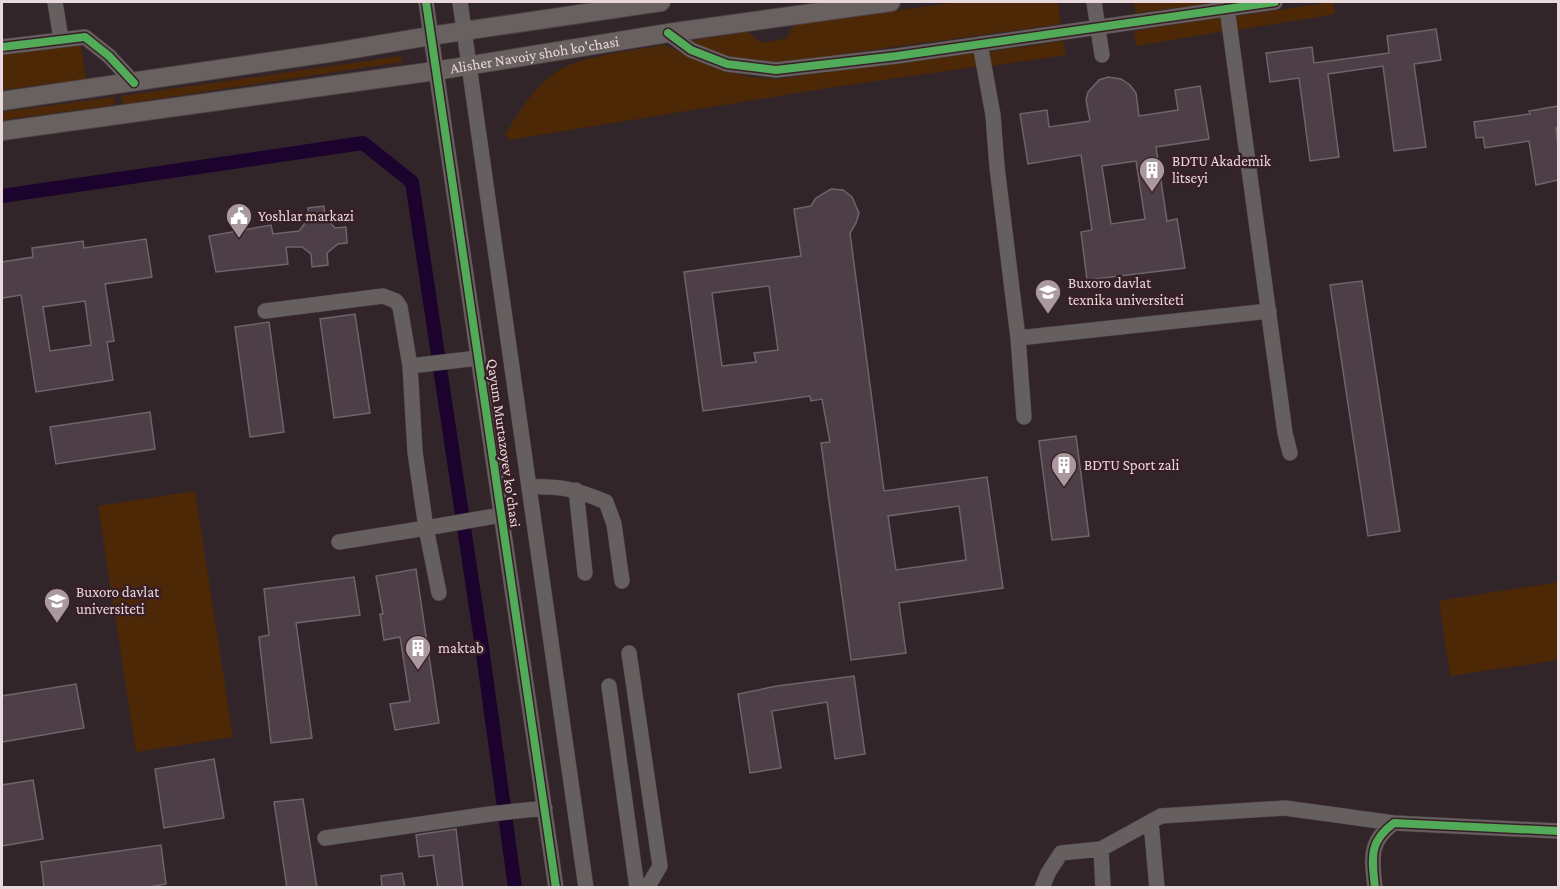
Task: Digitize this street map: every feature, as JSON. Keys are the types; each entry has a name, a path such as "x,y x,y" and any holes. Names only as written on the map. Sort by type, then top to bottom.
{"main road":[{"path":"2,101 134,83 661,2"},
{"name":"Alisher Navoiy shoh ko'chasi","path":"2,131 435,71 668,33 891,2"}],"street":[{"path":"55,2 61,39"},
{"name":"Qayum Murtazoyev ko'chasi","path":"426,2 501,515 537,809 556,888"},
{"name":"Qayum Murtazoyev ko'chasi","path":"460,2 586,888"},
{"path":"1094,2 1102,55"},
{"path":"668,33 691,50 727,64 776,70 1275,2"},
{"path":"1227,8 1285,434 1290,453"},
{"path":"2,47 85,38 109,56 134,83"},
{"path":"980,44 993,115 997,167 1018,338 1024,417"},
{"path":"265,311 383,296 396,301 400,307 410,366 415,452 426,528 439,593"},
{"path":"1018,338 1269,311"},
{"path":"410,366 478,358"},
{"path":"529,487 576,490 606,502 614,524 622,581"},
{"path":"576,490 585,573"},
{"path":"339,542 501,515"},
{"path":"629,653 660,866 647,888"},
{"path":"609,686 637,888"},
{"path":"1042,888 1048,873 1061,853 1101,849 1161,816 1285,808 1394,823 1558,831"},
{"path":"325,838 537,809"},
{"path":"1151,822 1157,888"},
{"path":"1375,888 1372,850 1381,833 1394,823"},
{"path":"1101,849 1103,888"}],"shaded area":[{"path":"959,2 1058,2 1061,24 769,64 738,60 688,41 748,32 761,43 787,38 794,24"},
{"path":"1134,2 1227,2 1135,13"},
{"path":"1333,2 1335,14 1231,31 1230,17"},
{"path":"1219,17 1224,20 1225,31 1136,46 1134,31"},
{"path":"1063,41 1066,55 990,66 988,52"},
{"path":"81,45 86,79 2,90 2,55"},
{"path":"664,45 733,73 762,78 778,79 979,49 981,66 827,88 510,140 505,135 537,89 563,68 600,56"},
{"path":"401,56 402,62 123,104 121,96"},
{"path":"114,97 115,105 2,120 2,112"},
{"path":"195,491 233,737 136,752 98,506"},
{"path":"1558,582 1558,660 1450,676 1439,601"}],"building":[{"path":"1436,29 1441,60 1414,64 1426,147 1394,151 1383,66 1328,74 1339,157 1310,161 1299,78 1270,82 1266,53 1312,47 1314,63 1389,53 1387,36"},
{"name":"BDTU Akademik litseyi","path":"1108,77 1121,79 1130,85 1136,93 1139,116 1178,110 1175,90 1200,86 1209,139 1156,147 1167,221 1177,219 1185,268 1087,280 1081,232 1092,230 1081,155 1028,164 1020,114 1047,110 1049,127 1090,121 1086,100 1088,92 1099,80","holes":["1136,161 1145,219 1111,224 1102,166"]},
{"path":"1558,106 1558,128 1556,128 1558,180 1536,185 1529,141 1485,148 1483,137 1476,138 1474,122 1530,114 1529,111"},
{"path":"831,189 843,190 852,197 859,213 850,233 884,491 987,477 1003,588 899,603 906,653 851,660 821,443 830,442 822,399 811,401 810,396 703,411 684,272 801,256 794,209 811,206 816,198","holes":["769,286 778,350 754,353 756,362 722,366 712,293","959,506 966,560 896,570 888,516"]},
{"path":"324,206 325,217 335,228 346,227 347,243 338,244 327,253 328,265 312,267 311,254 302,247 286,247 288,264 216,272 209,236 271,225 273,234 299,231 309,218 308,208"},
{"path":"146,239 152,277 105,284 114,341 107,342 113,380 36,392 21,295 2,298 2,262 33,257 32,248 83,241 84,248","holes":["85,301 91,345 50,351 43,307"]},
{"path":"1362,281 1400,531 1368,536 1330,285"},
{"path":"355,314 370,413 334,418 320,319"},
{"path":"269,322 284,432 250,437 235,327"},
{"path":"150,412 155,449 56,464 50,427"},
{"name":"BDTU Sport zali","path":"1076,436 1089,536 1052,540 1039,441"},
{"name":"maktab","path":"416,569 439,723 395,730 390,704 410,701 400,637 384,640 380,614 383,614 376,576"},
{"path":"354,577 360,615 296,623 312,738 271,743 259,637 269,635 264,589"},
{"path":"854,676 865,754 835,759 827,702 772,711 781,768 750,773 738,694 777,686"},
{"path":"76,684 84,728 2,742 2,696"},
{"path":"214,759 224,818 164,828 155,769"},
{"path":"33,780 43,839 2,846 2,785"},
{"path":"303,799 317,888 287,888 274,802"},
{"path":"456,829 463,888 438,888 433,855 419,857 416,835"},
{"path":"161,845 166,884 144,888 44,888 41,862"},
{"path":"402,873 405,888 382,888 381,876"}],"waterway":[{"path":"2,196 363,143 412,182 483,654 515,888"}],"cycle path":[{"path":"426,2 556,888"},
{"path":"668,33 691,50 727,64 776,70 897,56 1275,2"},
{"path":"2,47 85,37 109,56 134,83"},
{"path":"1375,888 1373,859 1376,844 1394,823 1558,831"}],"place":[{"name":"BDTU Akademik litseyi","path":"1152,193"},
{"name":"Yoshlar markazi","path":"239,239"},
{"name":"Buxoro davlat texnika universiteti","path":"1048,315"},
{"name":"BDTU Sport zali","path":"1064,488"},
{"name":"Buxoro davlat universiteti","path":"57,624"},
{"name":"maktab","path":"418,671"}]}
